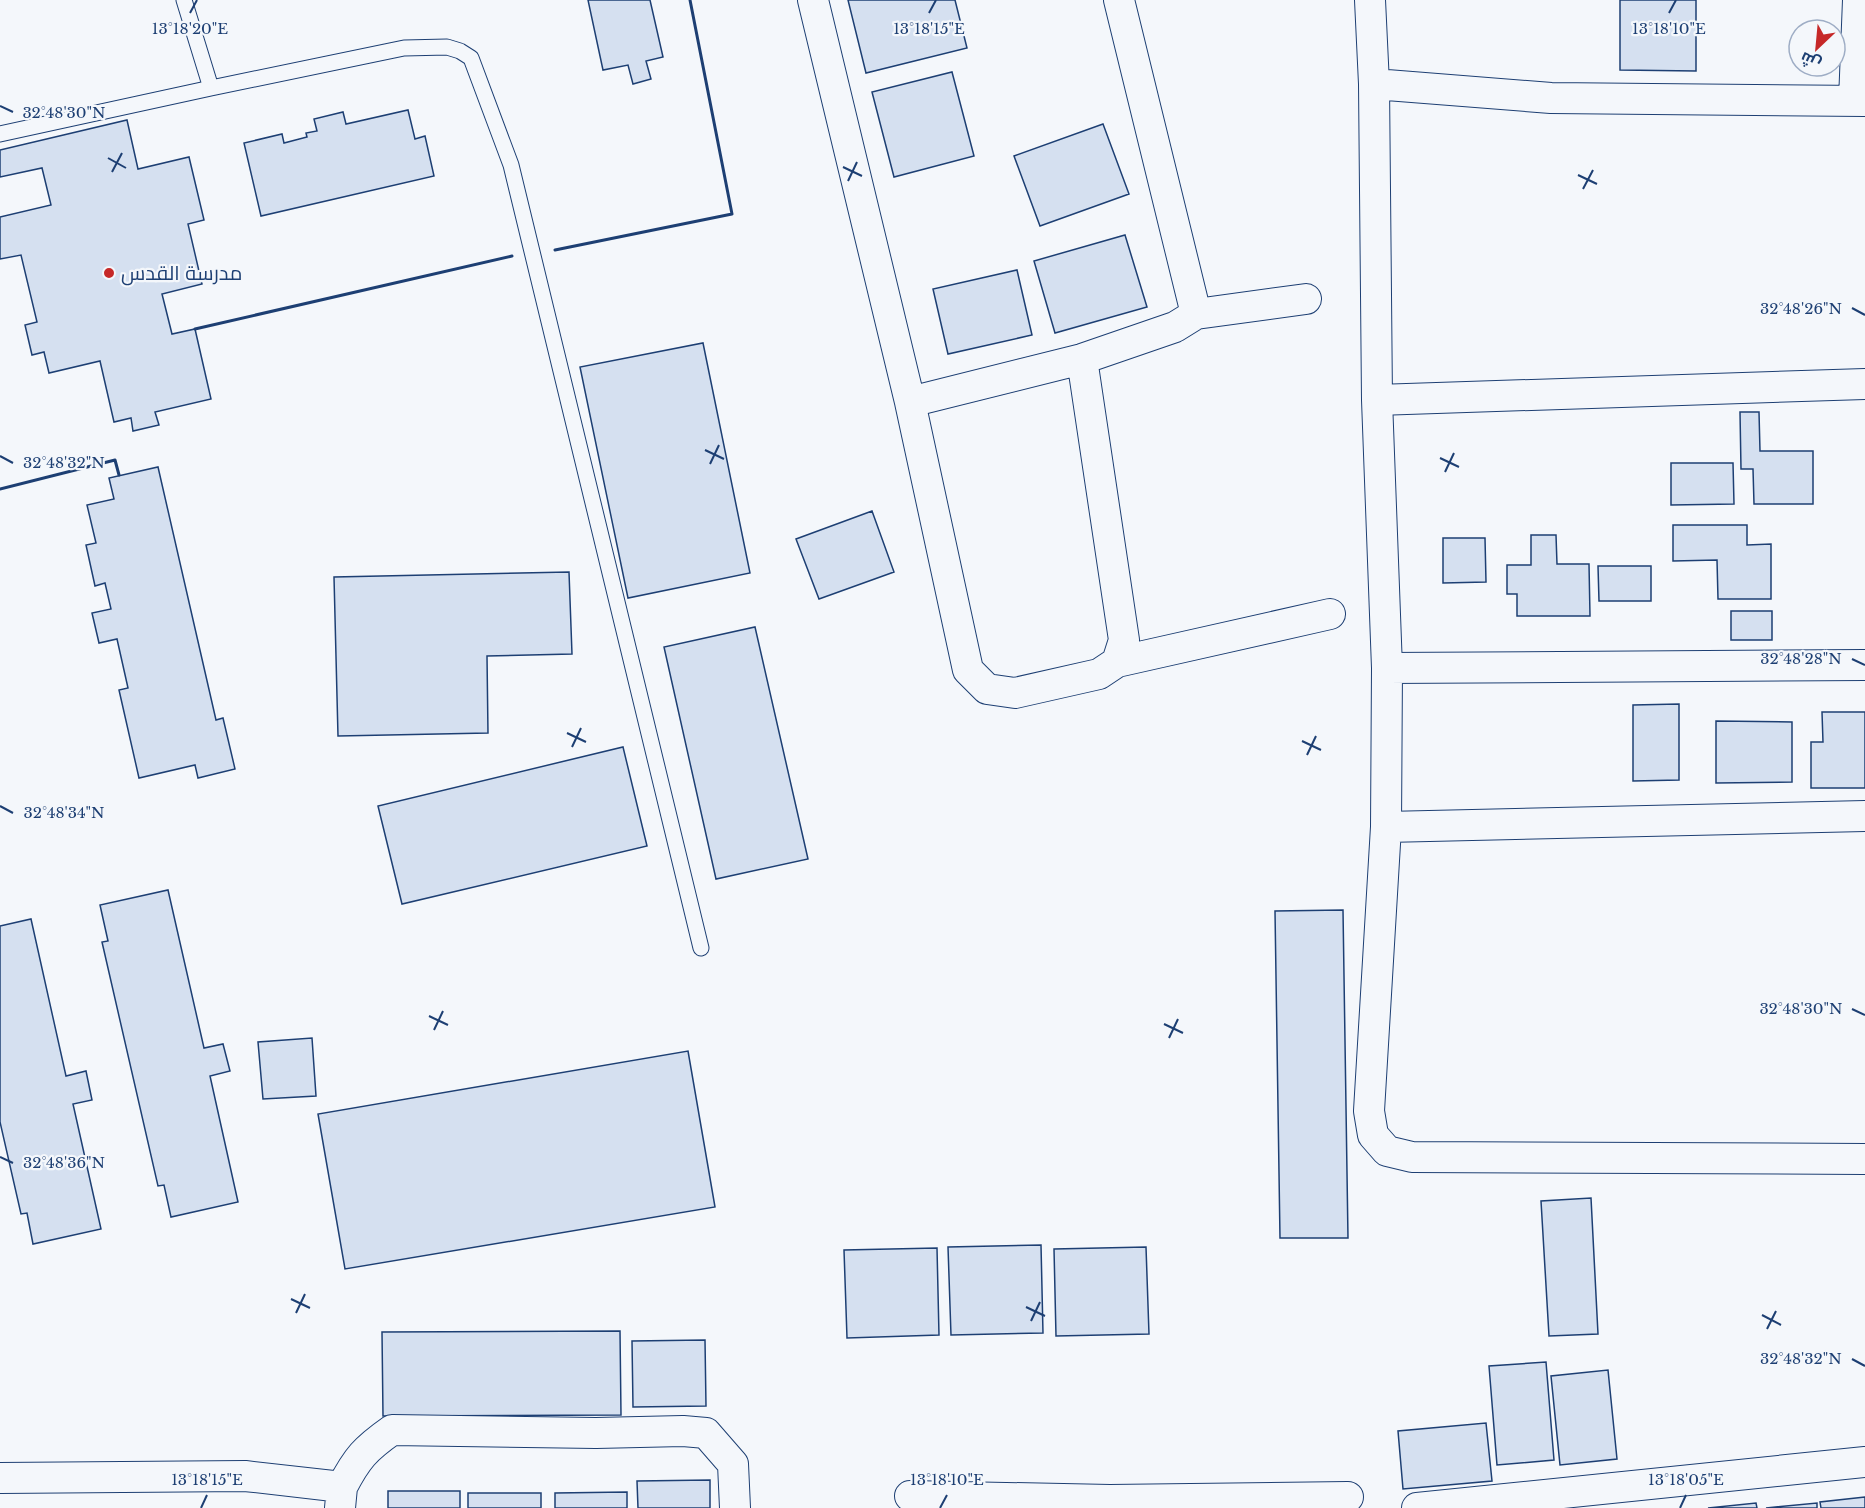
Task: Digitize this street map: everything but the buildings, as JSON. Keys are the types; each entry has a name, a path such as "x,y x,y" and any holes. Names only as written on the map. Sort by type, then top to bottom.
{"street":[{"path":"813,0 910,402 968,670 987,688 1015,693 1099,674 1117,662 1330,614"},
{"path":"1119,0 1196,314"},
{"path":"1370,0 1374,84 1377,400 1387,668 1386,827 1369,1111 1373,1135 1387,1151 1412,1157 1865,1159"},
{"path":"1374,84 1551,98 1860,101 1858,0"},
{"path":"910,402 1082,360 1175,327 1196,314 1306,299"},
{"path":"1082,360 1124,640 1117,662"},
{"path":"1377,400 1865,384"},
{"path":"1387,668 1865,666"},
{"path":"1386,827 1865,816"},
{"path":"0,1478 245,1476 341,1498 355,1462 371,1444 392,1430 596,1433 683,1431 706,1433 733,1464 735,1508"},
{"path":"1417,1508 1865,1462"},
{"path":"910,1496 1110,1504 1348,1497"}],"lane":[{"path":"184,0 211,87"},
{"path":"0,135 211,87 404,48 447,47 471,58 511,165 701,948"}],"wall":[{"path":"555,250 732,214 690,0"},
{"path":"195,329 512,256"},
{"path":"0,489 115,460 119,475"}],"place":[{"name":"مدرسة القدس","path":"109,273"}]}
